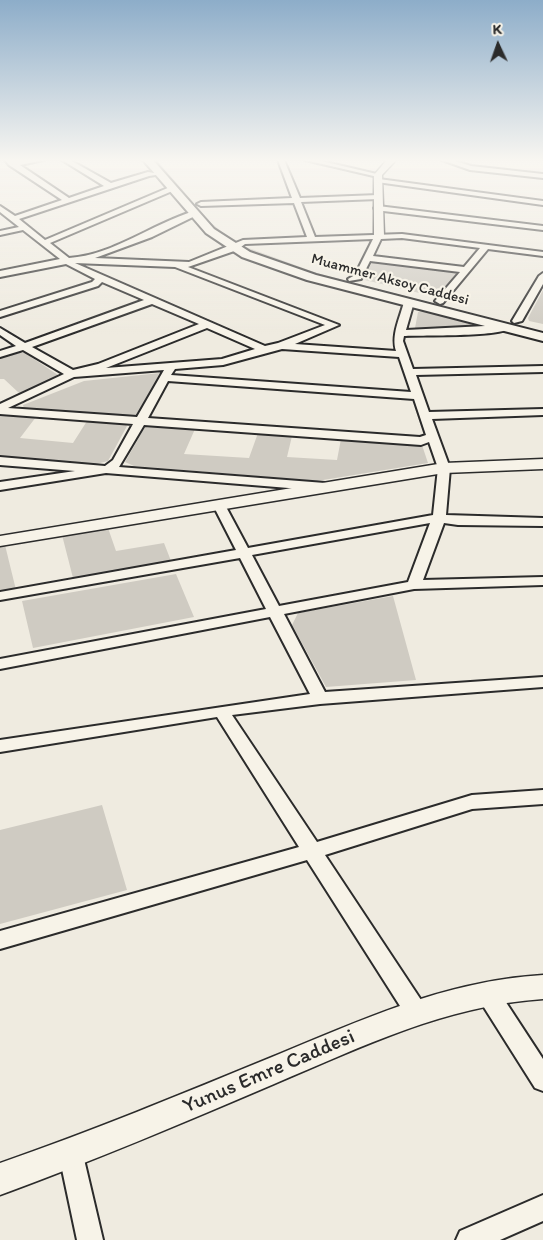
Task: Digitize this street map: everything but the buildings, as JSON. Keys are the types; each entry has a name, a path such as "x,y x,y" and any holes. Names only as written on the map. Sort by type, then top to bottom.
{"main road":[{"name":"Muammer Aksoy Caddesi","path":"203,218 214,235 239,245 288,270 543,337"},
{"path":"239,245 293,263 543,328"}],"street":[{"path":"44,243 104,218"},
{"path":"82,260 149,235 181,218"},
{"path":"303,218 312,239"},
{"path":"352,279 358,277 379,236 378,218"},
{"path":"459,218 543,228"},
{"path":"13,219 67,261 264,348"},
{"path":"0,233 23,228"},
{"path":"2,271 82,260 176,265 190,264 239,245 379,236 402,236 543,254"},
{"path":"440,301 486,246"},
{"path":"367,258 466,270"},
{"path":"176,265 337,337 402,354"},
{"path":"517,321 543,276"},
{"path":"0,314 95,284 102,278"},
{"path":"0,354 24,348 153,300"},
{"path":"409,302 398,340 444,468 439,518 414,585"},
{"path":"0,409 72,374 102,366 208,324"},
{"path":"399,333 476,331 505,328"},
{"path":"0,330 24,348 72,374 167,372 418,396"},
{"path":"167,372 224,362 264,348 337,337"},
{"path":"280,346 337,337"},
{"path":"409,372 543,369"},
{"path":"0,486 108,469 118,462 167,372"},
{"path":"0,409 421,442 433,437"},
{"path":"425,416 543,412"},
{"path":"0,461 328,488"},
{"path":"0,541 444,468 543,464"},
{"path":"219,505 320,698"},
{"path":"0,596 439,518 458,521 543,522"},
{"path":"0,664 414,585 543,581"},
{"path":"0,746 221,711 320,698 543,682"},
{"path":"221,711 416,1010"},
{"path":"0,940 312,852 472,802 543,796"},
{"name":"Yunus Emre Caddesi","path":"0,1179 71,1155 416,1010 488,994 522,988 543,987"},
{"path":"488,994 543,1080"},
{"path":"71,1155 90,1240"},
{"path":"469,1240 543,1208"}],"shaded area":[{"path":"203,218 206,218 231,239 227,240"},
{"path":"246,247 317,273 543,332 543,334 316,275 243,248"},
{"path":"373,261 455,270 457,273 442,294 436,297 365,280 364,277"},
{"path":"543,290 543,324 529,321 528,318"},
{"path":"423,311 481,327 415,328 418,312"},
{"path":"25,353 58,375 54,379 19,393 4,379 0,379 0,358"},
{"path":"160,373 162,375 139,415 130,417 24,409 23,405 84,381"},
{"path":"0,415 36,417 20,438 73,443 87,421 125,424 127,426 108,461 96,464 0,456"},
{"path":"145,427 195,429 184,454 249,458 258,433 292,436 287,457 337,460 341,439 422,445 428,463 317,481 134,466 125,462"},
{"path":"108,528 116,551 164,543 171,561 73,578 62,535"},
{"path":"5,545 16,590 0,593 0,546"},
{"path":"176,574 194,617 33,648 22,601"},
{"path":"393,596 416,680 326,687 292,625 298,613"},
{"path":"102,805 127,890 0,924 0,830"}]}
